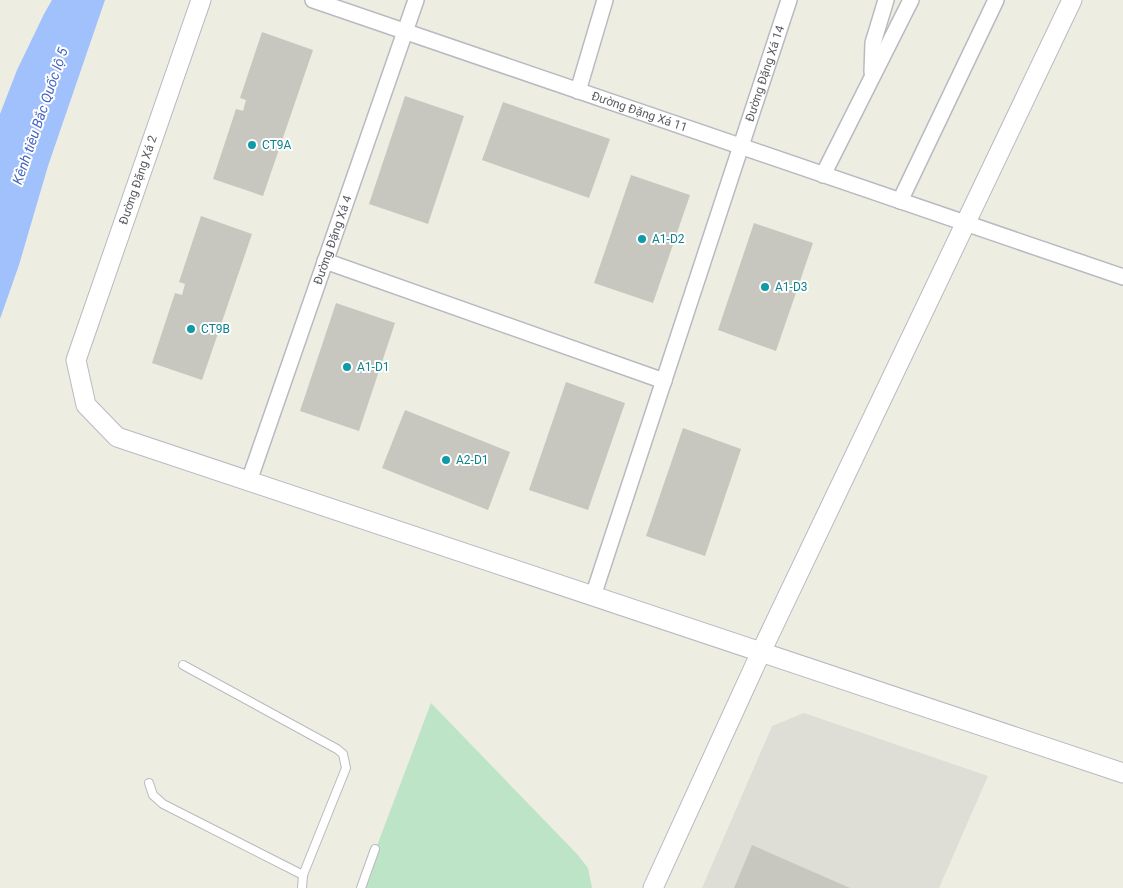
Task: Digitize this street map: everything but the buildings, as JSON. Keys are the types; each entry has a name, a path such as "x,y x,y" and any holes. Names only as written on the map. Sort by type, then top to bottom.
{"street":[{"name":"Đường Đặng Xá 2","path":"201,0 76,360 86,404 117,437 249,481"},
{"name":"Đường Đặng Xá 11","path":"312,0 1123,277"},
{"name":"Đường Đặng Xá 4","path":"249,481 416,0"},
{"path":"578,91 604,0"},
{"name":"Đường Đặng Xá 14","path":"593,596 789,0"},
{"path":"872,76 872,43 886,0"},
{"path":"824,174 911,0"},
{"path":"900,201 996,0"},
{"path":"653,888 761,652 967,224 1072,0"},
{"path":"326,260 664,381"},
{"path":"249,481 1123,773"}],"lane":[{"path":"183,665 343,754 346,768 303,875 302,888"},
{"path":"149,783 153,795 163,804 303,875"},
{"path":"361,888 375,849"}],"shaded area":[{"path":"804,713 988,776 939,888 702,888 772,726"}],"green space":[{"path":"431,703 577,854 588,868 592,888 361,888"}],"water":[{"name":"Kênh tiêu Bắc Quốc lộ 5","path":"52,0 105,0 48,166 19,265 0,319 0,114 17,70"}],"place":[{"name":"CT9A","path":"252,145"},
{"name":"A1-D2","path":"642,239"},
{"name":"A1-D3","path":"765,287"},
{"name":"CT9B","path":"191,329"},
{"name":"A1-D1","path":"347,367"},
{"name":"A2-D1","path":"446,460"}]}
